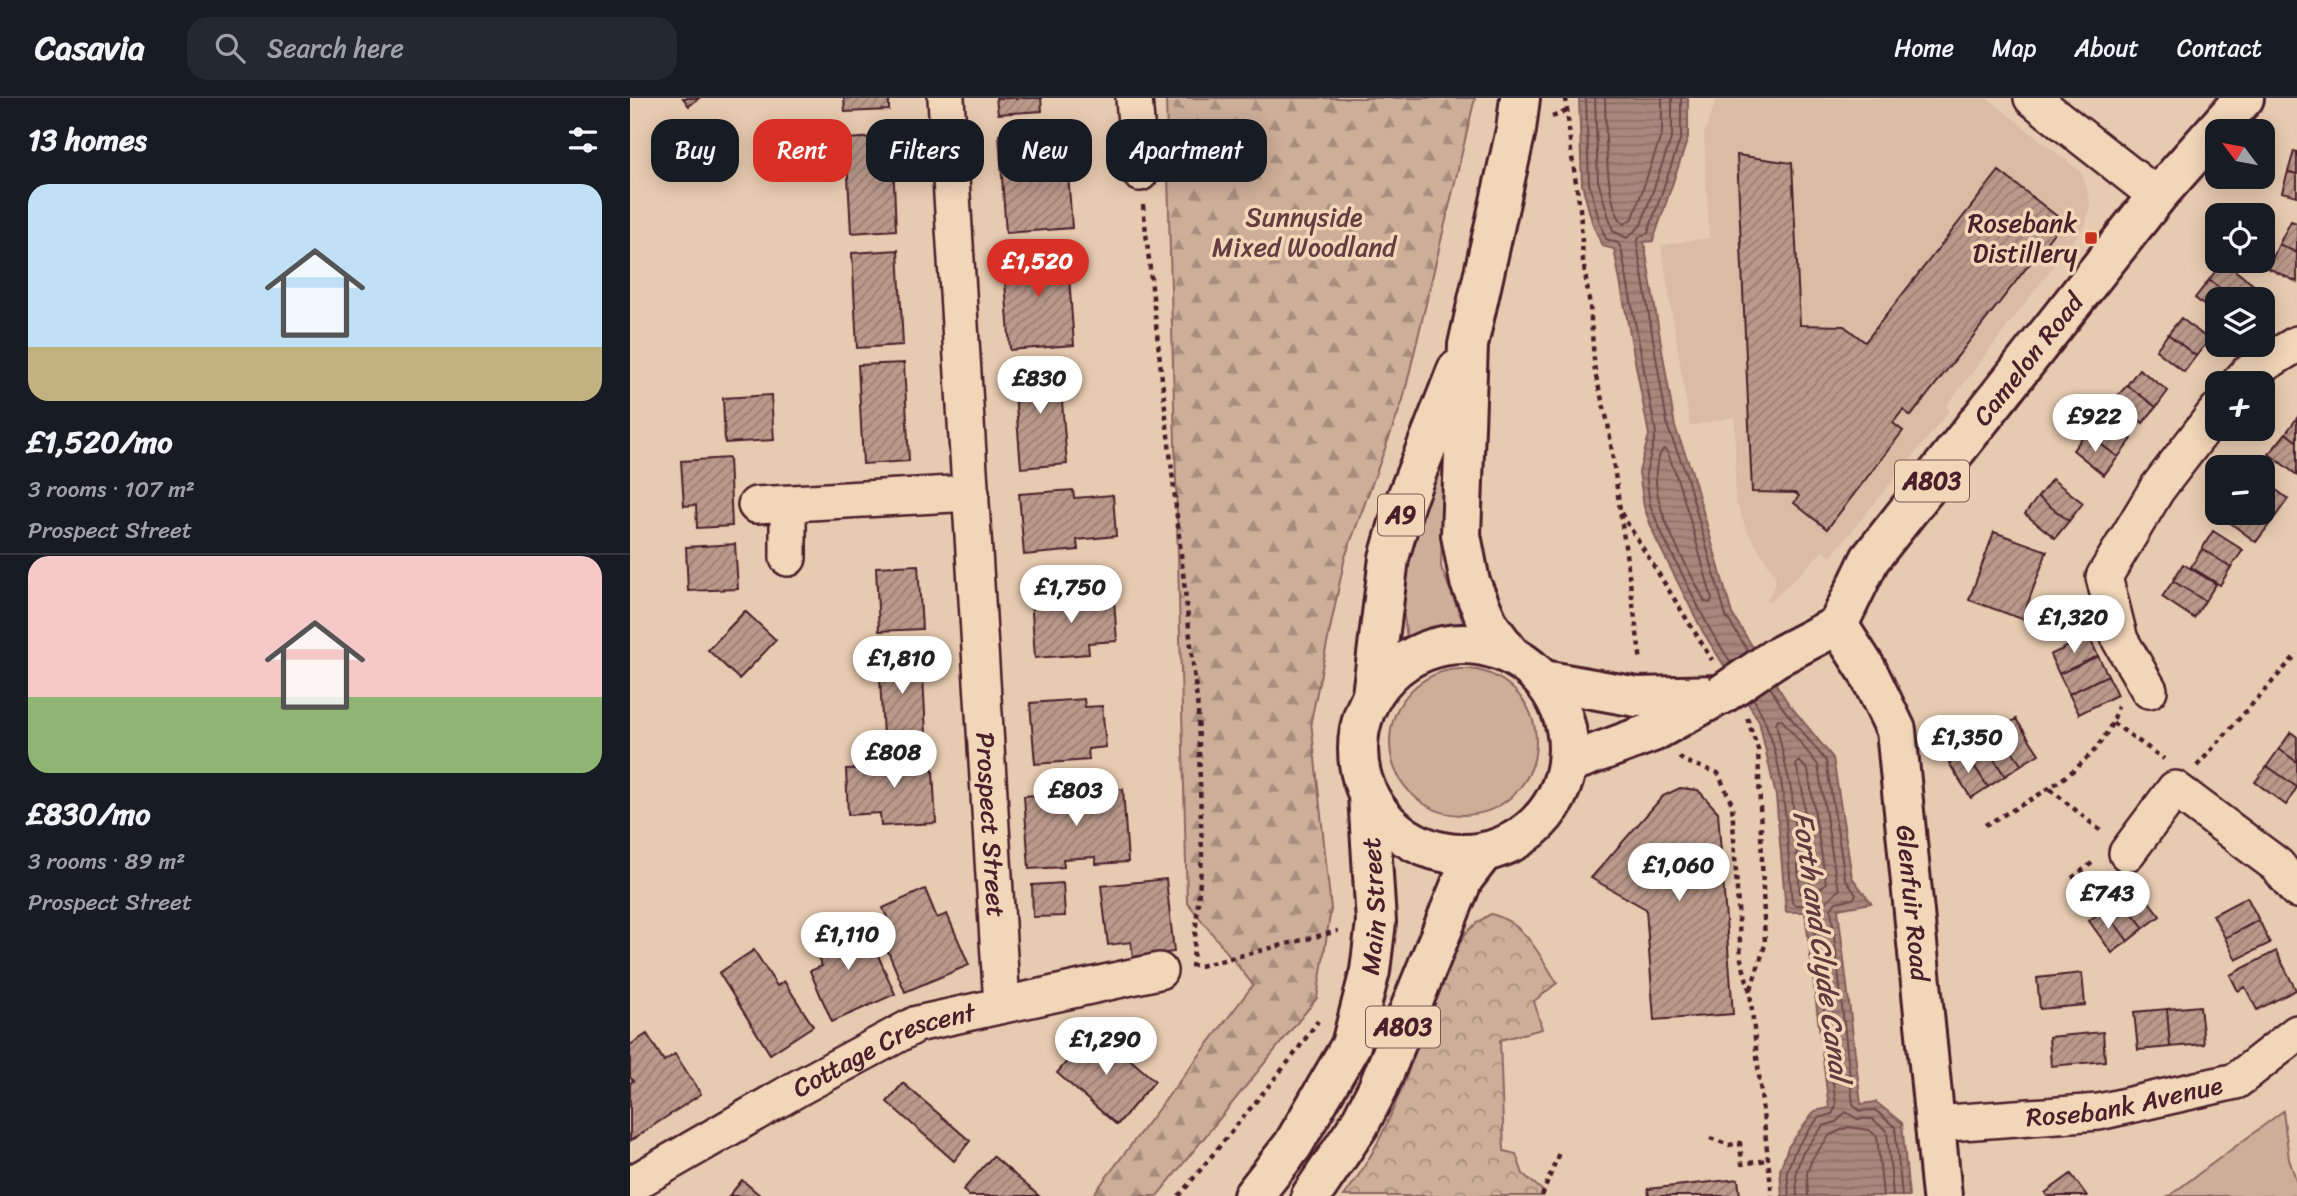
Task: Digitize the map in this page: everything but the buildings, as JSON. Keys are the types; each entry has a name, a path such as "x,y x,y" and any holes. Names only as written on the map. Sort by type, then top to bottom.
{"main road":[{"name":"A9","path":"1372,695 1389,558 1405,502 1468,345 1516,130 1520,98"},
{"name":"Camelon Road","path":"1838,625 1870,559 2157,196 2244,98"},
{"name":"A9","path":"1468,345 1461,535 1471,582 1489,626 1510,654"},
{"path":"1567,764 1653,732 1721,695 1775,659 1838,625"},
{"name":"Glenfuir Road","path":"1838,625 1867,670 1896,730 1942,1196"},
{"path":"1460,642 1495,647 1510,654 1526,663 1543,680 1555,696 1567,725 1567,764 1561,790 1543,819 1516,841 1498,851 1449,854 1416,844 1388,824 1368,795 1358,762 1359,727 1372,695 1395,667 1423,651 1460,642"},
{"path":"1543,680 1637,697 1721,695"},
{"name":"Main Street","path":"1253,1196 1293,1145 1351,1045 1370,971 1376,922 1368,795"},
{"name":"Main Street","path":"1311,1196 1365,1113 1378,1088 1463,879 1483,853"}],"street":[{"name":"Prospect Street","path":"946,98 1002,1005"},
{"path":"1134,98 1136,119"},
{"path":"2032,98 2157,196"},
{"path":"2252,371 2297,344"},
{"path":"2134,694 2104,577 2157,489 2205,427"},
{"path":"788,558 772,505 971,493"},
{"path":"2127,853 2181,782 2277,865 2297,890"},
{"name":"Cottage Crescent","path":"630,1185 800,1087 917,1024 1159,971"},
{"name":"Rosebank Avenue","path":"1934,1124 2099,1112 2236,1081 2297,1033"}],"path":[{"path":"1566,98 1580,208 1595,373 1608,423 1642,668 1637,697"},
{"path":"1141,182 1198,710 1202,857 1192,964 1200,966 1344,930 1342,941"},
{"path":"2113,723 2181,782 2213,750 2297,654"},
{"path":"1985,825 2050,789 2100,744 2134,694"},
{"path":"1653,732 1684,761 1718,773 1731,804 1741,959 1750,992 1772,1196"},
{"path":"2050,789 2127,853"},
{"path":"1750,992 1765,945"},
{"path":"1179,1196 1323,1015"},
{"path":"1710,1138 1730,1145 1740,1143 1742,1164 1768,1160"},
{"path":"1542,1196 1560,1150"}],"shaded area":[{"name":"Rosebank Distillery","path":"1717,98 1987,98 2081,172 2090,204 2086,224 1946,407 1950,410 1831,557 1823,551 1771,602 1766,600 1775,585 1775,575 1747,531 1735,499 1735,417 1690,426 1661,245 1709,238 1704,134"}],"green space":[{"name":"Sunnyside Mixed Woodland","path":"1166,98 1475,98 1403,400 1345,557 1311,721 1331,909 1317,998 1157,1196 1092,1196 1253,985 1187,902 1168,182 1267,182 1267,119 1167,119"},
{"path":"1434,461 1444,461 1441,567 1463,622 1407,639 1401,595"},
{"path":"1463,669 1491,675 1514,691 1530,714 1536,742 1530,770 1514,793 1491,809 1463,815 1435,809 1412,793 1396,770 1390,742 1396,714 1412,691 1435,675"},
{"path":"1491,914 1503,918 1522,932 1538,951 1557,983 1534,1001 1542,1029 1500,1040 1504,1151 1516,1154 1523,1174 1544,1192 1542,1196 1344,1196 1373,1152 1388,1120 1452,953 1468,931"},
{"path":"2283,1111 2289,1159 2297,1183 2297,1196 2169,1196"}],"water":[{"name":"Forth and Clyde Canal","path":"1579,98 1688,98 1688,138 1653,241 1644,242 1675,427 1691,469 1732,614 1788,703 1833,758 1852,877 1871,903 1838,909 1861,1104 1876,1102 1902,1123 1909,1196 1782,1196 1780,1170 1788,1147 1815,1111 1829,1108 1805,912 1786,912 1776,796 1759,721 1703,632 1656,539 1644,507 1639,472 1649,435 1614,249 1602,246 1592,222 1582,184"}],"place":[{"name":"Rosebank Distillery","path":"2091,238"}]}
